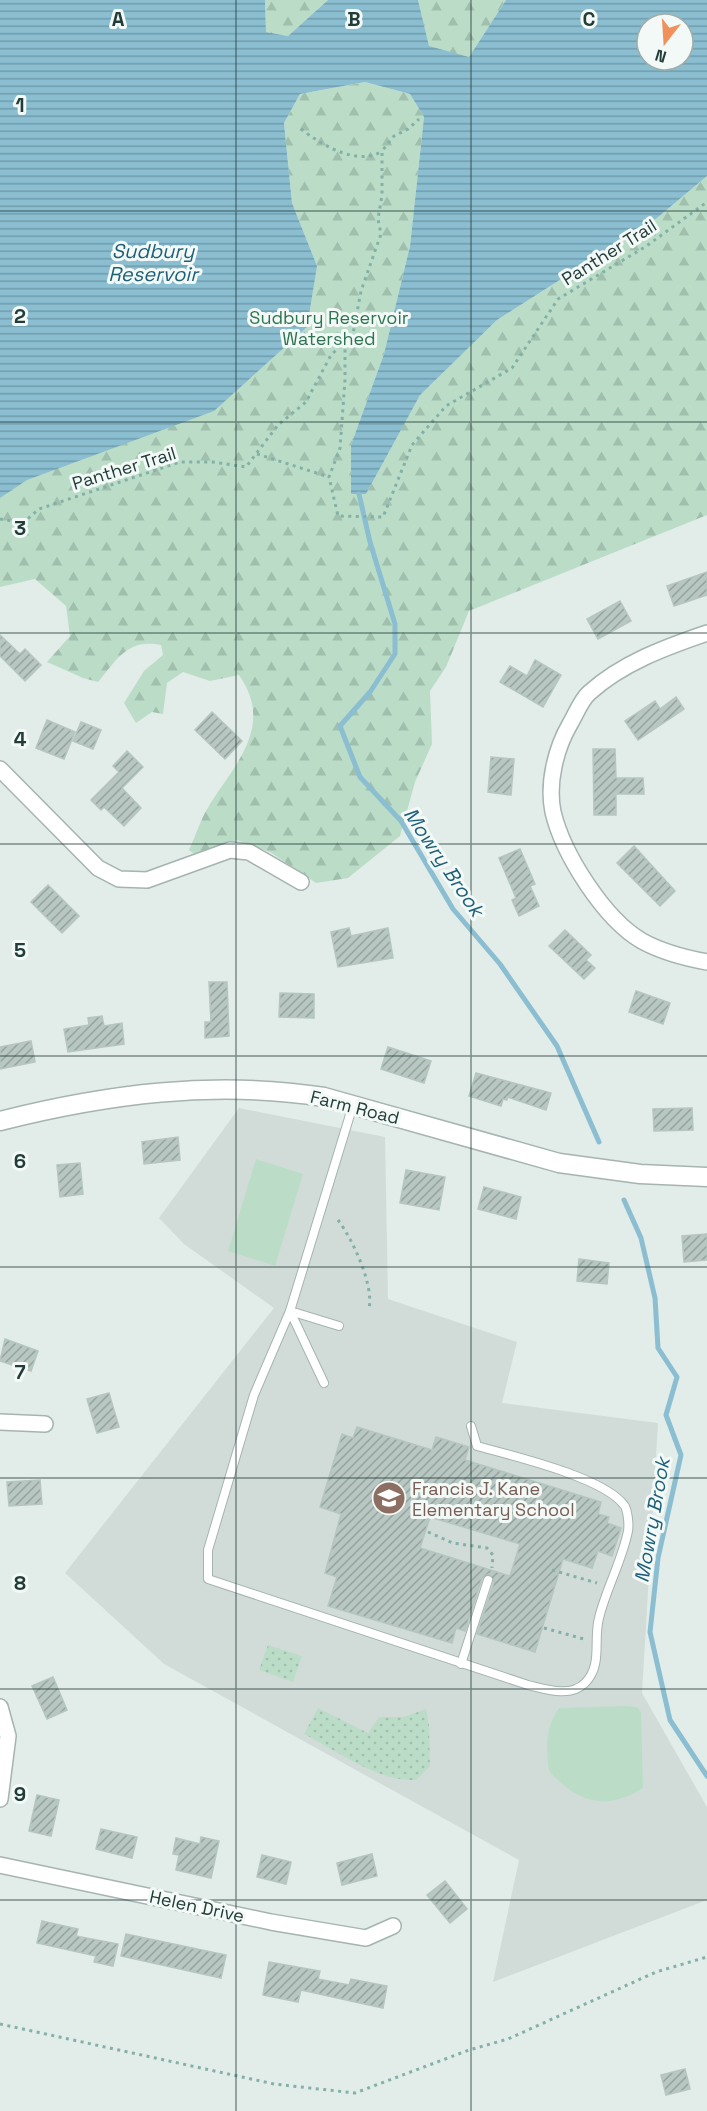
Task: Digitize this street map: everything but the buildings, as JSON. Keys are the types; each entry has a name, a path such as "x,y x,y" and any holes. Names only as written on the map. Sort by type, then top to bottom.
{"street":[{"path":"707,633 630,664 588,694 564,734 553,766 553,810 568,854 603,906 641,940 683,958 707,962"},
{"path":"0,769 98,868 119,879 147,880 230,850 249,852 301,882"},
{"name":"Farm Road","path":"0,1121 81,1102 202,1089 284,1091 353,1105 559,1163 640,1174 707,1177"},
{"path":"0,1422 45,1425"},
{"path":"0,1707 8,1736 0,1799"},
{"name":"Helen Drive","path":"0,1865 271,1922 366,1938 393,1926"}],"lane":[{"path":"353,1105 290,1311 254,1395 208,1550 208,1579 528,1685 556,1691 573,1690 584,1684 593,1671 598,1618 628,1529 626,1507 609,1490 477,1446 471,1426"},
{"path":"290,1311 339,1326"},
{"path":"290,1311 324,1383"},
{"path":"461,1664 488,1580"}],"path":[{"path":"301,129 315,140 356,156 374,156 382,151 394,136 408,129 419,118"},
{"name":"Panther Trail","path":"0,519 24,523 39,509 180,462 213,462 246,467 278,425 306,402 331,355 353,334 361,291 381,234 378,219 382,195 382,151"},
{"name":"Panther Trail","path":"345,342 340,448 329,477 338,516 383,517 412,444 446,406 512,368 558,299 645,247 707,202"},
{"path":"257,454 329,477"},
{"path":"338,1220 356,1248 371,1297 369,1309"},
{"path":"428,1532 453,1543 487,1548 493,1555 488,1580"},
{"path":"552,1570 610,1587"},
{"path":"544,1628 597,1643"},
{"path":"0,2024 274,2084 355,2093 469,2050 508,2039 656,1972 707,1957"}],"shaded area":[{"name":"Francis J. Kane Elementary School","path":"239,1108 385,1137 388,1299 517,1342 502,1403 658,1423 642,1693 707,1807 707,1900 493,1982 519,1860 164,1664 65,1573 274,1308 184,1244 159,1218"}],"green space":[{"path":"265,0 328,0 288,36 266,32"},
{"path":"418,0 506,0 469,57 429,47"},
{"name":"Sudbury Reservoir Watershed","path":"365,82 410,94 424,117 410,246 384,354 351,445 351,493 366,494 420,394 497,320 657,218 707,176 707,515 469,611 446,667 430,691 432,744 415,782 400,836 348,878 316,883 270,852 237,840 199,858 189,850 207,809 248,742 253,710 249,693 239,675 210,681 183,672 167,683 163,714 152,712 136,723 124,703 144,671 163,655 161,645 140,645 124,652 98,682 47,662 70,636 66,606 35,579 0,587 0,498 317,266 292,203 284,123 300,94"},
{"path":"256,1159 303,1174 275,1266 228,1251"},
{"path":"268,1645 302,1656 293,1682 259,1670"},
{"path":"637,1707 641,1712 643,1788 616,1800 604,1801 592,1800 570,1790 549,1771 547,1754 549,1731 559,1708"},
{"path":"318,1708 368,1733 379,1717 404,1717 426,1709 429,1726 430,1766 416,1780 387,1776 358,1764 304,1734"}],"water":[{"name":"Sudbury Reservoir","path":"0,0 265,0 266,32 288,36 328,0 418,0 429,46 469,57 506,0 707,0 707,176 657,218 497,320 420,395 366,494 351,494 351,445 384,354 410,246 424,117 410,94 365,82 300,94 284,123 292,203 317,266 307,327 214,411 27,480 0,498"}],"waterway":[{"name":"Mowry Brook","path":"359,494 370,542 395,624 395,654 370,692 340,726 360,777 401,821 453,909 500,964 557,1046 599,1142"},
{"name":"Mowry Brook","path":"624,1200 641,1238 655,1298 658,1348 677,1377 666,1415 681,1455 658,1558 650,1632 670,1720 707,1776"}],"place":[{"name":"Francis J. Kane Elementary School","path":"389,1498"}]}
